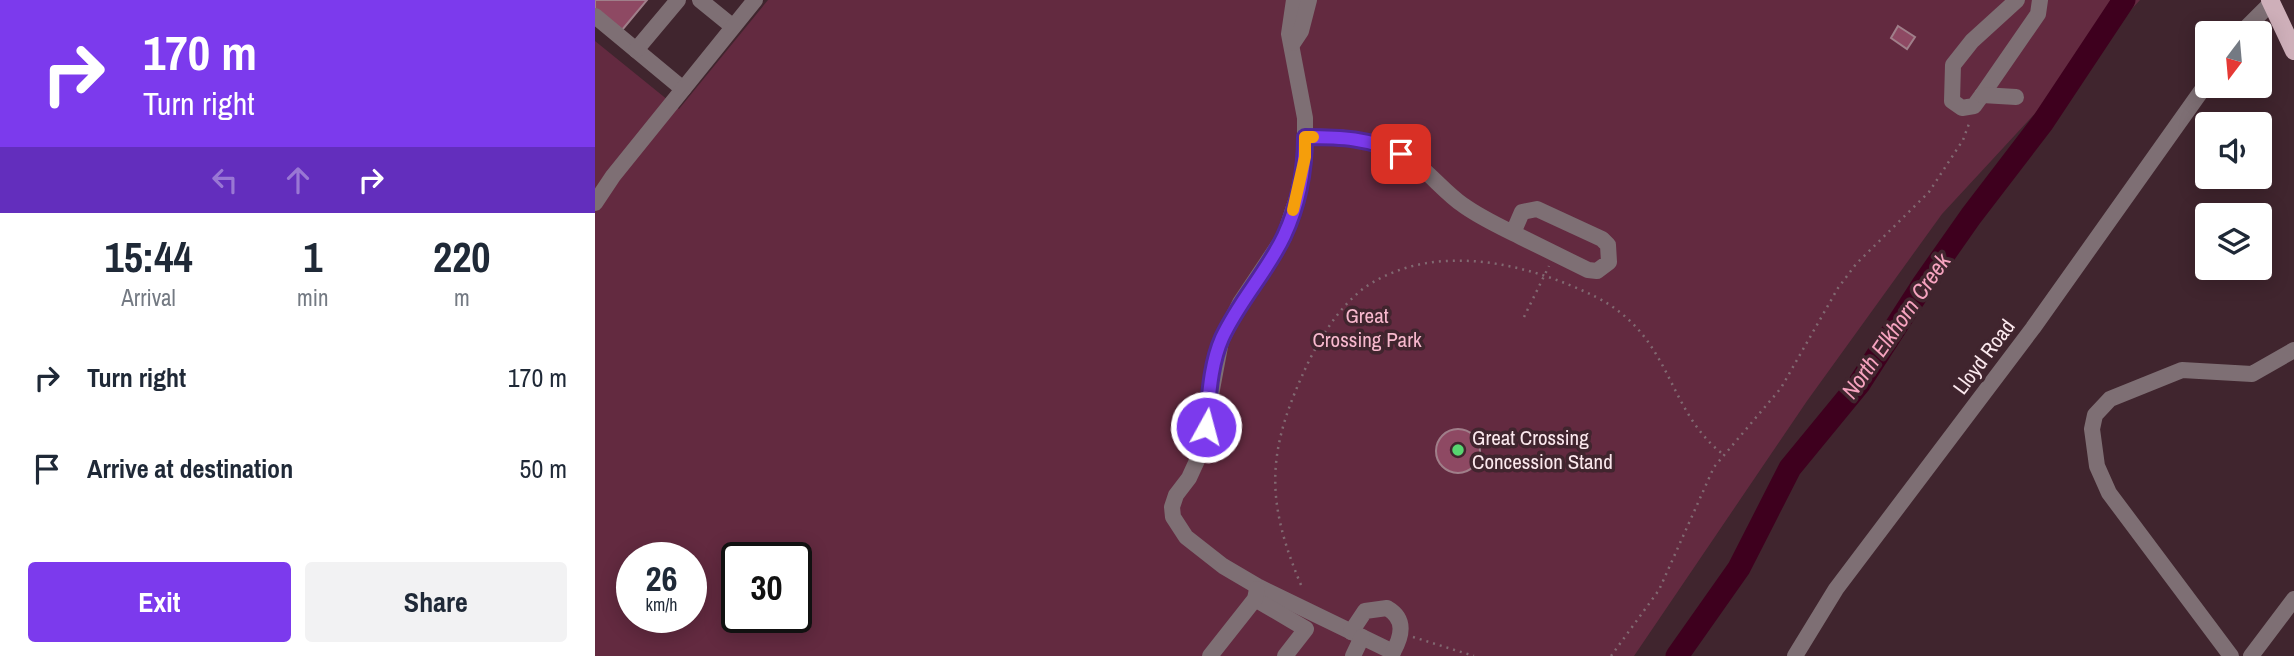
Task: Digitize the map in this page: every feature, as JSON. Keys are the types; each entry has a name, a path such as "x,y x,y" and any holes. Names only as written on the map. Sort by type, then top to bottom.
{"main road":[{"path":"2271,2 2294,51"}],"street":[{"path":"636,50 678,0"},
{"path":"700,0 732,26"},
{"path":"595,203 613,176 755,0"},
{"path":"2017,0 1972,41 1953,65 1952,101 1962,108 1974,106 1982,95 2038,14 2040,0"},
{"path":"1285,656 1306,629 1186,537 1177,526 1172,507 1200,454 1221,341 1240,303 1284,237 1298,195 1305,118 1289,23 1301,2"},
{"path":"2253,21 2271,2"},
{"path":"595,16 683,89"},
{"path":"1982,95 2016,97"},
{"name":"Lloyd Road","path":"1795,656 1836,589 2033,328 2196,98"},
{"path":"1305,137 1348,136 1379,143 1419,166 1462,205 1513,233 1555,254 1597,271 1605,267 1610,254 1608,245 1602,239 1537,209 1523,212 1513,233"},
{"path":"2231,656 2109,494 2097,466 2092,429 2095,415 2110,399 2147,382 2182,370 2252,374 2294,350"},
{"path":"1256,593 1357,634 1392,654 1402,631 1399,619 1387,608 1364,611 1357,634 1353,656"},
{"path":"1210,656 1256,593"},
{"path":"2251,656 2294,599"}],"path":[{"path":"1611,656 1659,590 1701,501 1706,481 1724,455 1781,388 1838,288 1857,264 1929,192 1963,141 1971,124 1970,120"},
{"path":"1524,317 1555,254"},
{"path":"1301,585 1277,513 1273,483 1275,456 1286,417 1307,364 1344,309 1367,286 1406,268 1433,262 1484,261 1544,276 1597,298 1639,328 1664,365 1701,435 1724,455"},
{"path":"1406,635 1474,656"}],"green space":[{"name":"Great Crossing Park","path":"768,0 2140,0 1942,214 1807,401 1634,656 595,656 595,41 679,109"}],"building":[{"path":"595,0 647,0 622,30 595,9"},
{"path":"1898,26 1915,37 1907,49 1891,38"},
{"name":"Great Crossing Concession Stand","path":"1458,429 1473,436 1480,451 1473,466 1458,473 1443,466 1436,451 1443,436"}],"waterway":[{"name":"North Elkhorn Creek","path":"1677,656 1739,568 1790,468 1859,384 1924,283 2043,122 2124,0"}],"slow traffic":[{"path":"1293,210 1305,157 1305,137 1313,137"}],"place":[{"name":"Great Crossing Concession Stand","path":"1458,450"}],"route":[{"path":"1206,427 1212,377 1221,341 1240,303 1284,237 1298,195 1305,157 1305,137 1348,136 1379,143 1401,154"}]}
